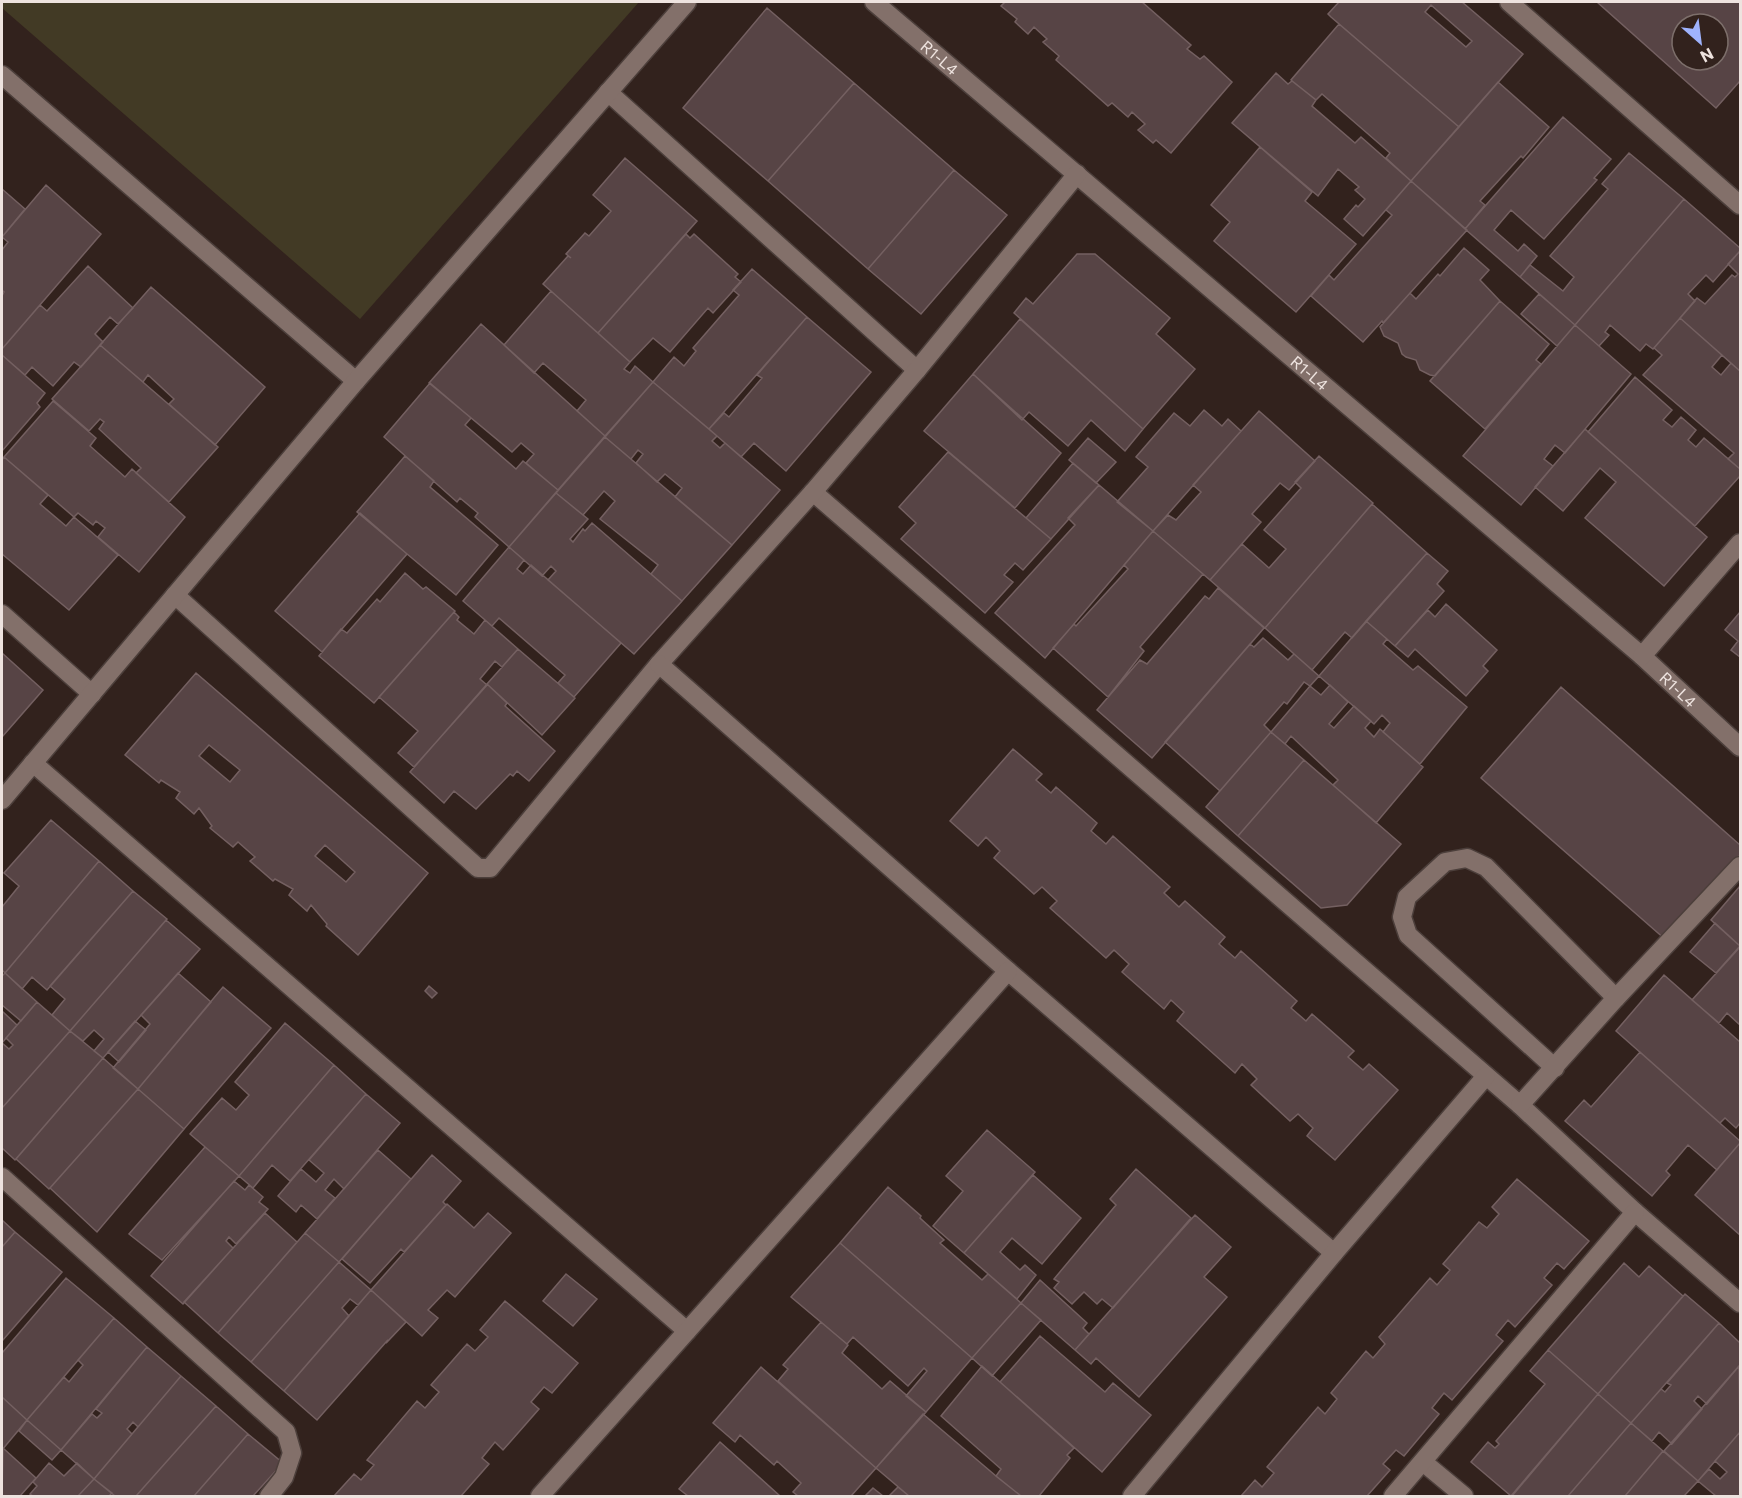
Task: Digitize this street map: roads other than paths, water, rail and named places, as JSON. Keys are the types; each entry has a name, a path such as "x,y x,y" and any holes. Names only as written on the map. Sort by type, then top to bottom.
{"street":[{"path":"2,800 356,381 687,2"},
{"name":"R1-L4","path":"874,2 1642,656 1740,747"},
{"path":"1509,2 1740,205"},
{"path":"2,75 356,381"},
{"path":"608,92 917,370"},
{"path":"175,595 478,868 490,868 659,664 813,492 917,370 1077,174"},
{"path":"813,492 1520,1105 1635,1212 1740,1303"},
{"path":"1642,656 1740,543"},
{"path":"2,614 92,694"},
{"path":"659,664 1008,972 1334,1253"},
{"path":"33,763 687,1331"},
{"path":"1555,1068 1408,935 1402,917 1407,897 1445,862 1467,858 1486,867 1616,998"},
{"path":"1520,1105 1616,998 1740,866"},
{"path":"540,1497 1008,972"},
{"path":"1132,1497 1334,1253 1486,1076"},
{"path":"2,1177 286,1432 292,1453 284,1477 269,1497"},
{"path":"1393,1497 1635,1212"},
{"path":"1423,1462 1464,1497"}]}
